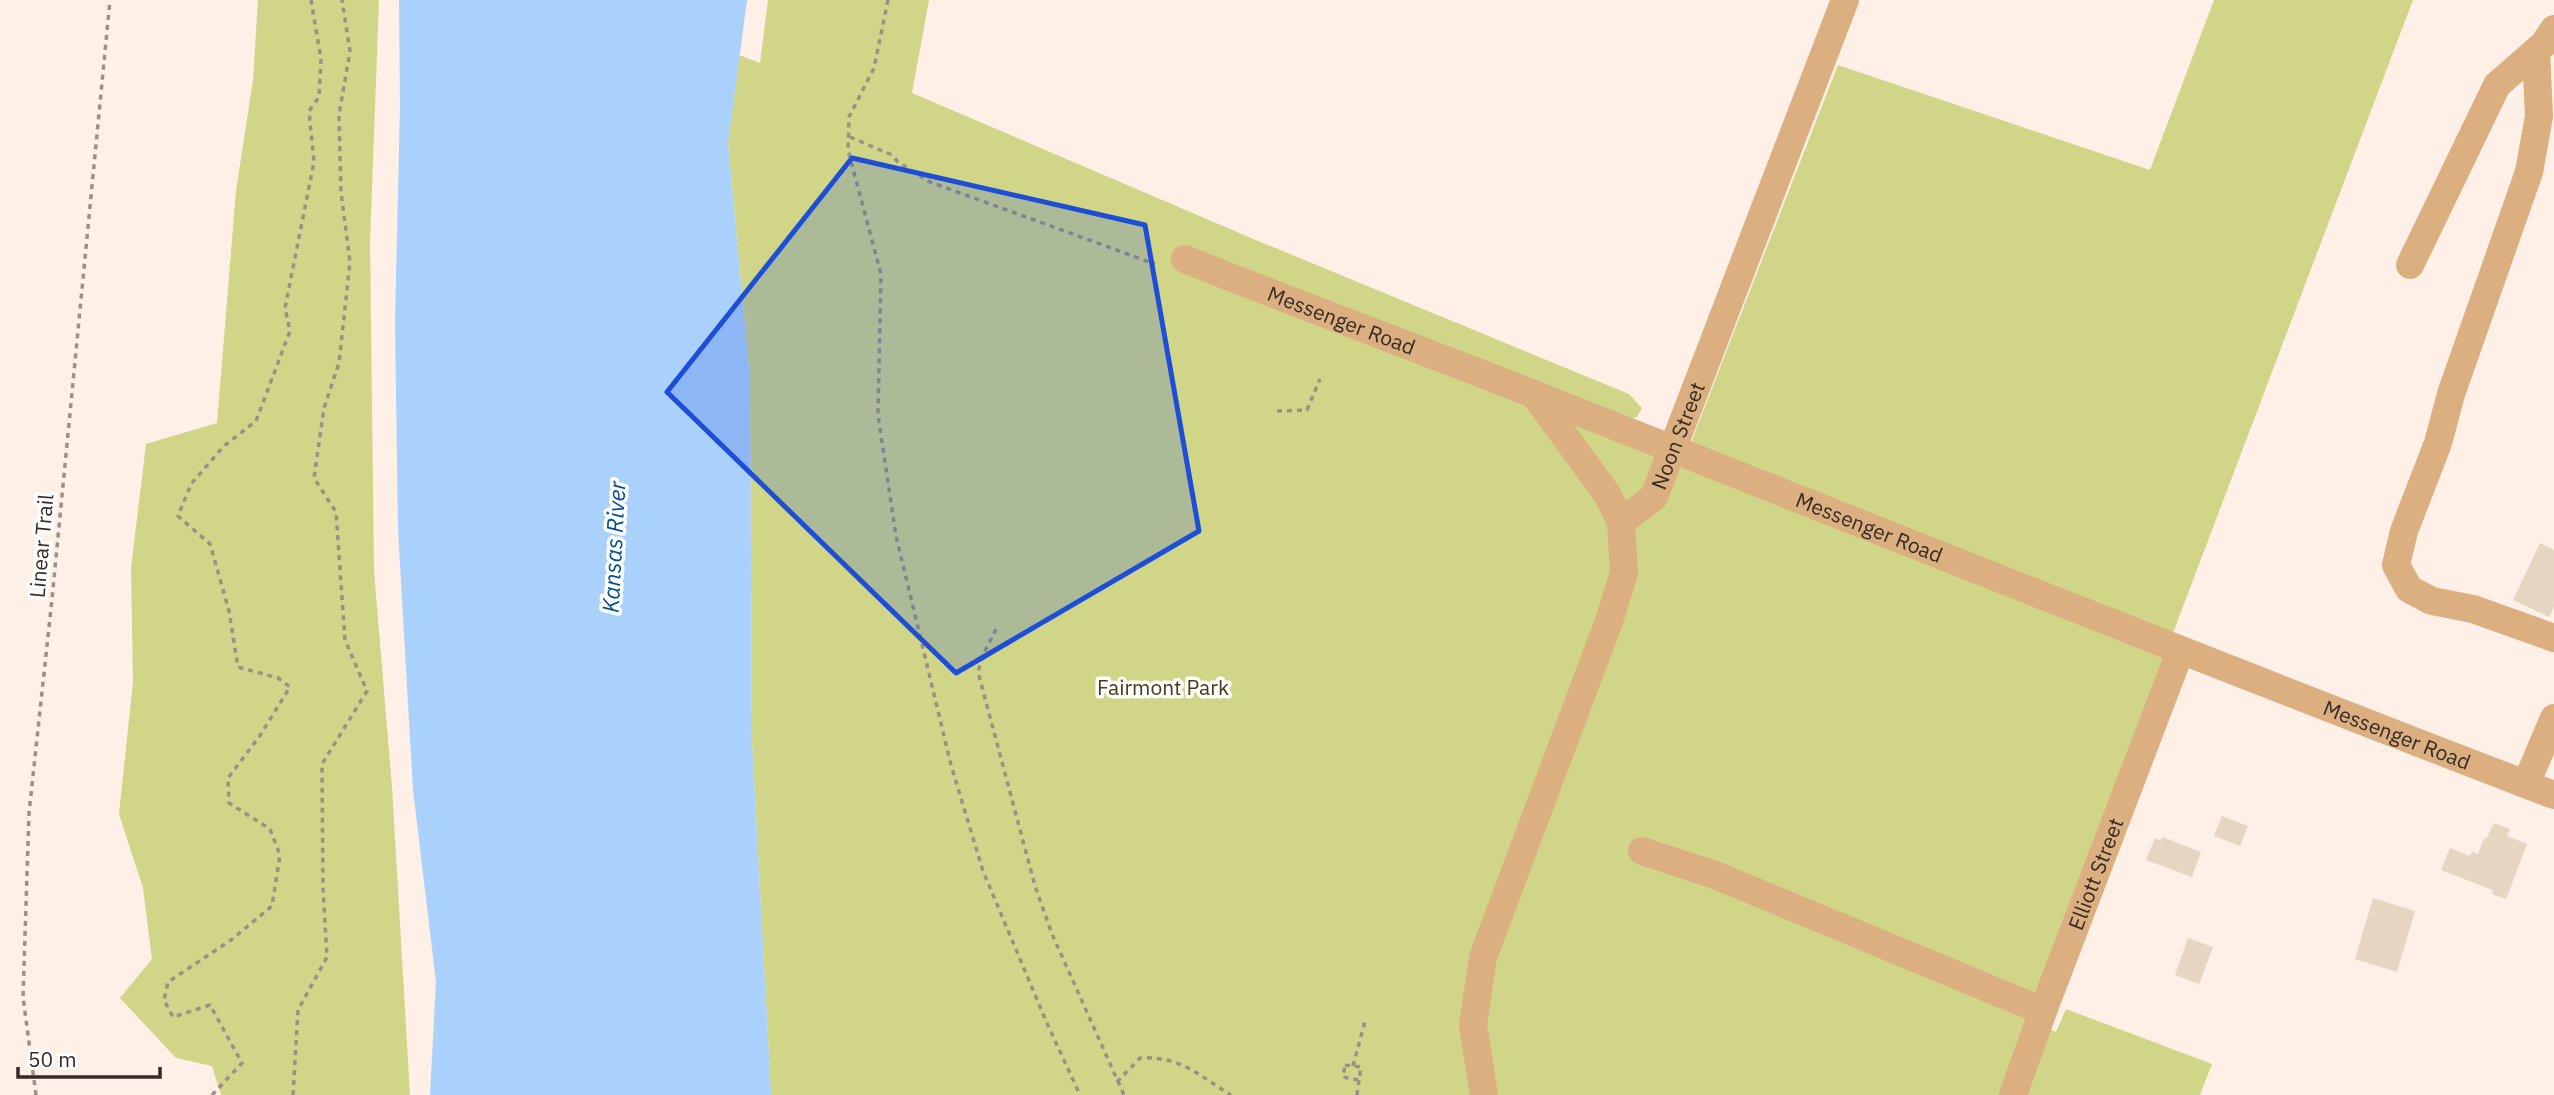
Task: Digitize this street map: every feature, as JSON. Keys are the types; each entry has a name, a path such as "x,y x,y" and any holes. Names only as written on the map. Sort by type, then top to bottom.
{"street":[{"name":"Noon Street","path":"1621,522 1654,497 1845,0"},
{"path":"2410,265 2497,85 2544,44 2554,29"},
{"path":"2536,51 2539,116 2529,172 2459,369 2438,443 2404,531 2396,565 2409,589 2432,601 2473,609 2554,638"},
{"name":"Messenger Road","path":"1185,259 1311,310 1534,394 2180,652 2554,795"},
{"path":"1485,1095 1472,1024 1483,957 1609,621 1624,573 1621,522 1607,494 1534,394"},
{"name":"Elliott Street","path":"2013,1095 2180,652"},
{"path":"2526,785 2554,718"},
{"path":"1642,851 1715,875 2043,1011"}],"path":[{"name":"Linear Trail","path":"36,1095 23,997 29,813 54,586 110,0"},
{"path":"212,1095 242,1063 210,1005 173,1017 164,1000 168,982 231,940 272,906 280,855 270,829 229,803 228,778 260,737 290,687 278,678 238,667 229,611 210,544 177,516 191,484 224,446 256,421 290,331 285,308 314,162 309,111 318,97 321,59 310,0"},
{"path":"293,1095 298,1010 327,957 323,889 322,764 367,691 345,640 336,512 314,478 324,408 339,363 350,262 341,192 339,115 350,51 342,0"},
{"path":"888,0 874,68 849,117 848,150 881,274 878,415 896,536 951,765 983,871 1080,1095"},
{"path":"850,137 892,155 898,162 930,182 1155,264"},
{"path":"1277,411 1307,410 1320,379"},
{"path":"996,629 978,672 1035,886 1052,934 1125,1095"},
{"path":"1353,1066 1365,1021"},
{"path":"1117,1082 1140,1058 1155,1057 1191,1068 1231,1095"},
{"path":"1357,1095 1362,1067 1345,1065 1343,1077 1359,1080"}],"highlighted area":[{"path":"852,158 1145,225 1199,531 956,673 667,392"}],"green space":[{"path":"258,0 379,0 370,242 374,571 392,787 410,1095 221,1095 212,1066 176,1058 120,998 152,959 143,888 119,814 133,682 131,568 146,444 217,423 236,191 253,80"},
{"name":"Fairmont Park","path":"768,0 929,0 912,93 1251,238 1629,394 1642,408 1637,417 1625,420 1231,269 1681,468 1838,65 2150,170 2214,0 2413,0 2027,1018 2056,1032 2066,1009 2212,1064 2200,1095 771,1095 752,741 750,380 728,143 739,55 760,63"}],"water":[{"name":"Kansas River","path":"399,0 747,0 728,143 750,380 752,741 771,1095 430,1095 436,982 413,790 398,529 395,322 400,106"}],"building":[{"path":"2540,543 2554,550 2554,607 2549,617 2513,600"},
{"path":"2222,816 2248,826 2240,846 2214,836"},
{"path":"2494,823 2510,829 2507,836 2527,844 2506,899 2492,894 2493,890 2441,870 2450,848 2470,856 2472,852 2478,854"},
{"path":"2162,837 2201,852 2192,877 2146,860 2155,838 2161,841"},
{"path":"2373,898 2415,911 2397,972 2355,959"},
{"path":"2188,938 2213,947 2199,984 2175,975"}]}
